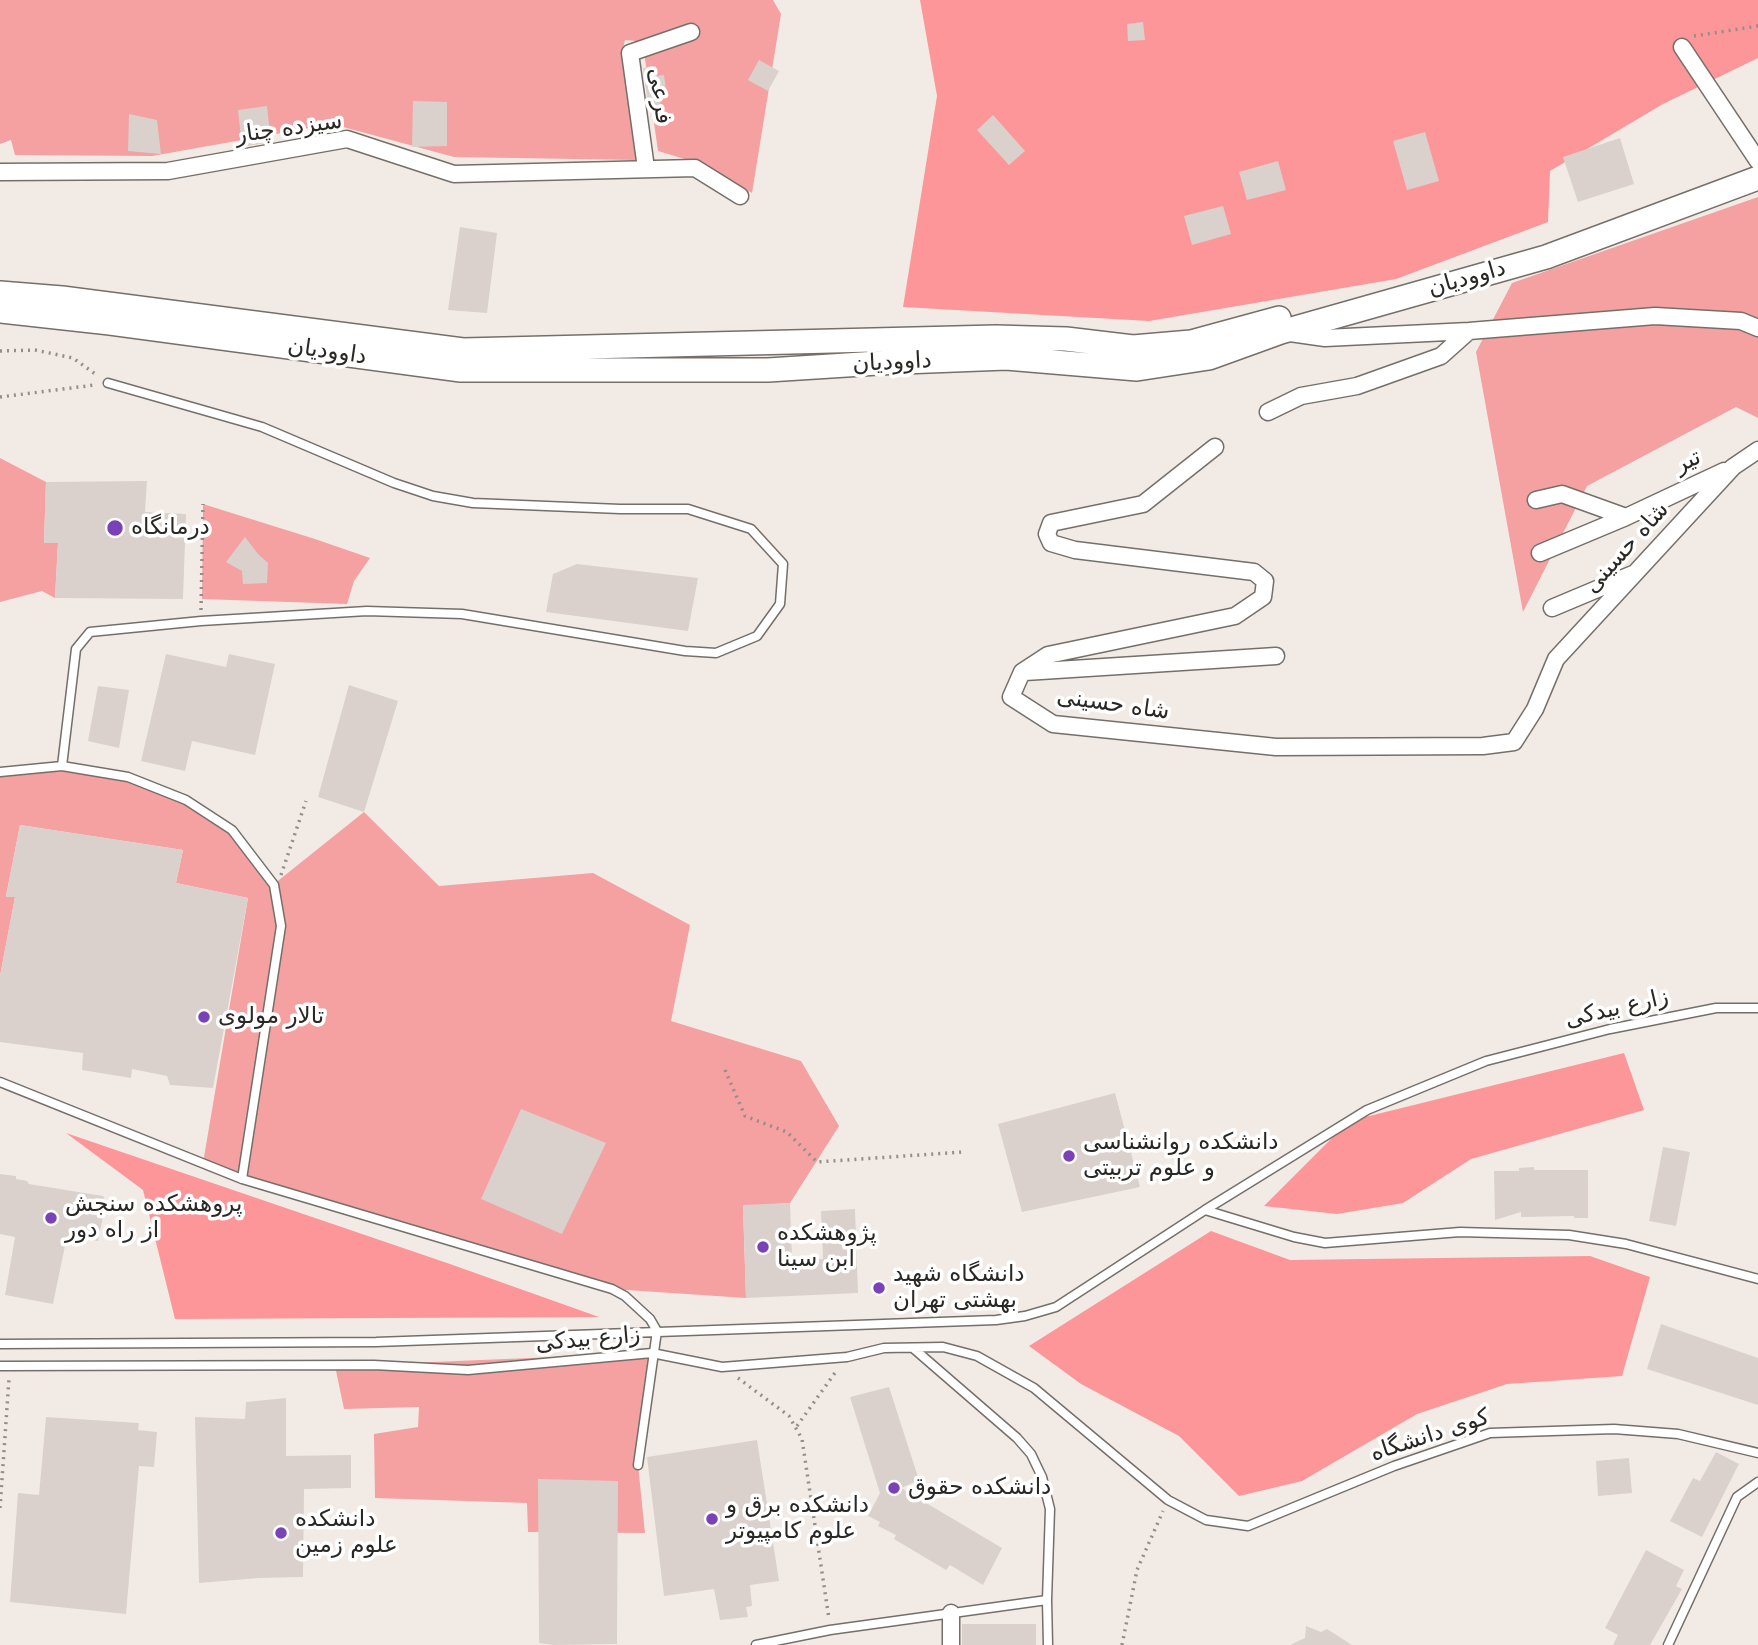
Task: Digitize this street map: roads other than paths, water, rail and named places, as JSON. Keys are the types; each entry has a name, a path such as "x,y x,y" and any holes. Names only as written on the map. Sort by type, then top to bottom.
{"street":[{"name":"فرعی","path":"646,168 630,53 691,32"},
{"path":"1682,47 1758,163"},
{"name":"سیزده چنار","path":"0,172 168,171 347,139 454,174 695,168 740,196"},
{"name":"داوودیان","path":"0,311 461,370 768,370 1006,358 1137,369 1209,358 1278,326 1542,247 1758,163"},
{"name":"داوودیان","path":"0,293 62,298 463,350 996,337 1066,340 1133,347 1191,342 1278,326 1546,257 1758,178"},
{"path":"1278,326 1325,338 1469,331 1655,316 1741,321 1758,328"},
{"path":"1268,412 1301,396 1357,386 1441,356 1469,331"},
{"path":"670,346 679,370"},
{"name":"شاه حسینی","path":"1215,447 1143,504 1051,523 1046,534 1051,542 1075,550 1254,572 1265,581 1263,597 1236,616 1048,655 1022,672 1011,697 1053,724 1310,749 1483,746 1514,742 1535,709 1556,659 1733,467 1758,450"},
{"name":"تیر","path":"1540,552 1626,517 1733,467"},
{"path":"1536,500 1562,494 1626,517"},
{"path":"1552,608 1638,571"},
{"path":"1022,672 1276,656"},
{"path":"951,1613 951,1645"}],"lane":[{"path":"62,766 76,649 90,632 201,621 367,611 462,614 685,651 716,653 757,636 780,604 783,564 751,529 688,509 473,503 433,496 394,483 262,427 108,383"},
{"path":"0,772 62,766 128,777 186,800 232,830 274,885 281,926 242,1179"},
{"name":"زارع بیدکی","path":"0,1344 376,1342 996,1320 1025,1316 1056,1307 1205,1210 1367,1110 1486,1061 1610,1028 1716,1008 1758,1008"},
{"path":"0,1082 242,1179 612,1289 650,1319 657,1331 638,1465"},
{"path":"1205,1210 1294,1237 1325,1243 1460,1232 1569,1235 1626,1244 1758,1279"},
{"name":"زارع بیدکی","path":"5,1366 374,1365 468,1370 652,1353 722,1367 847,1357 884,1348 943,1347 977,1356 1034,1388 1168,1500"},
{"path":"913,1348 1017,1438 1031,1454 1042,1477 1051,1509 1048,1645"},
{"name":"کوی دانشگاه","path":"1168,1500 1206,1520 1248,1526 1394,1466 1490,1433 1627,1430 1678,1434 1758,1453"},
{"path":"1668,1645 1737,1497 1758,1482"},
{"path":"756,1645 830,1630 1047,1600"}],"place":[{"name":"درمانگاه","path":"115,528"},
{"name":"تالار مولوی","path":"204,1017"},
{"name":"دانشکده روانشناسی و علوم تربیتی","path":"1069,1156"},
{"name":"پروهشکده سنجش از راه دور","path":"51,1218"},
{"name":"پژوهشکده ابن سینا","path":"763,1247"},
{"name":"دانشگاه شهید بهشتی تهران","path":"879,1288"},
{"name":"دانشکده حقوق","path":"894,1488"},
{"name":"دانشکده برق و علوم کامپیوتر","path":"712,1519"},
{"name":"دانشکده علوم زمین","path":"281,1533"}]}
